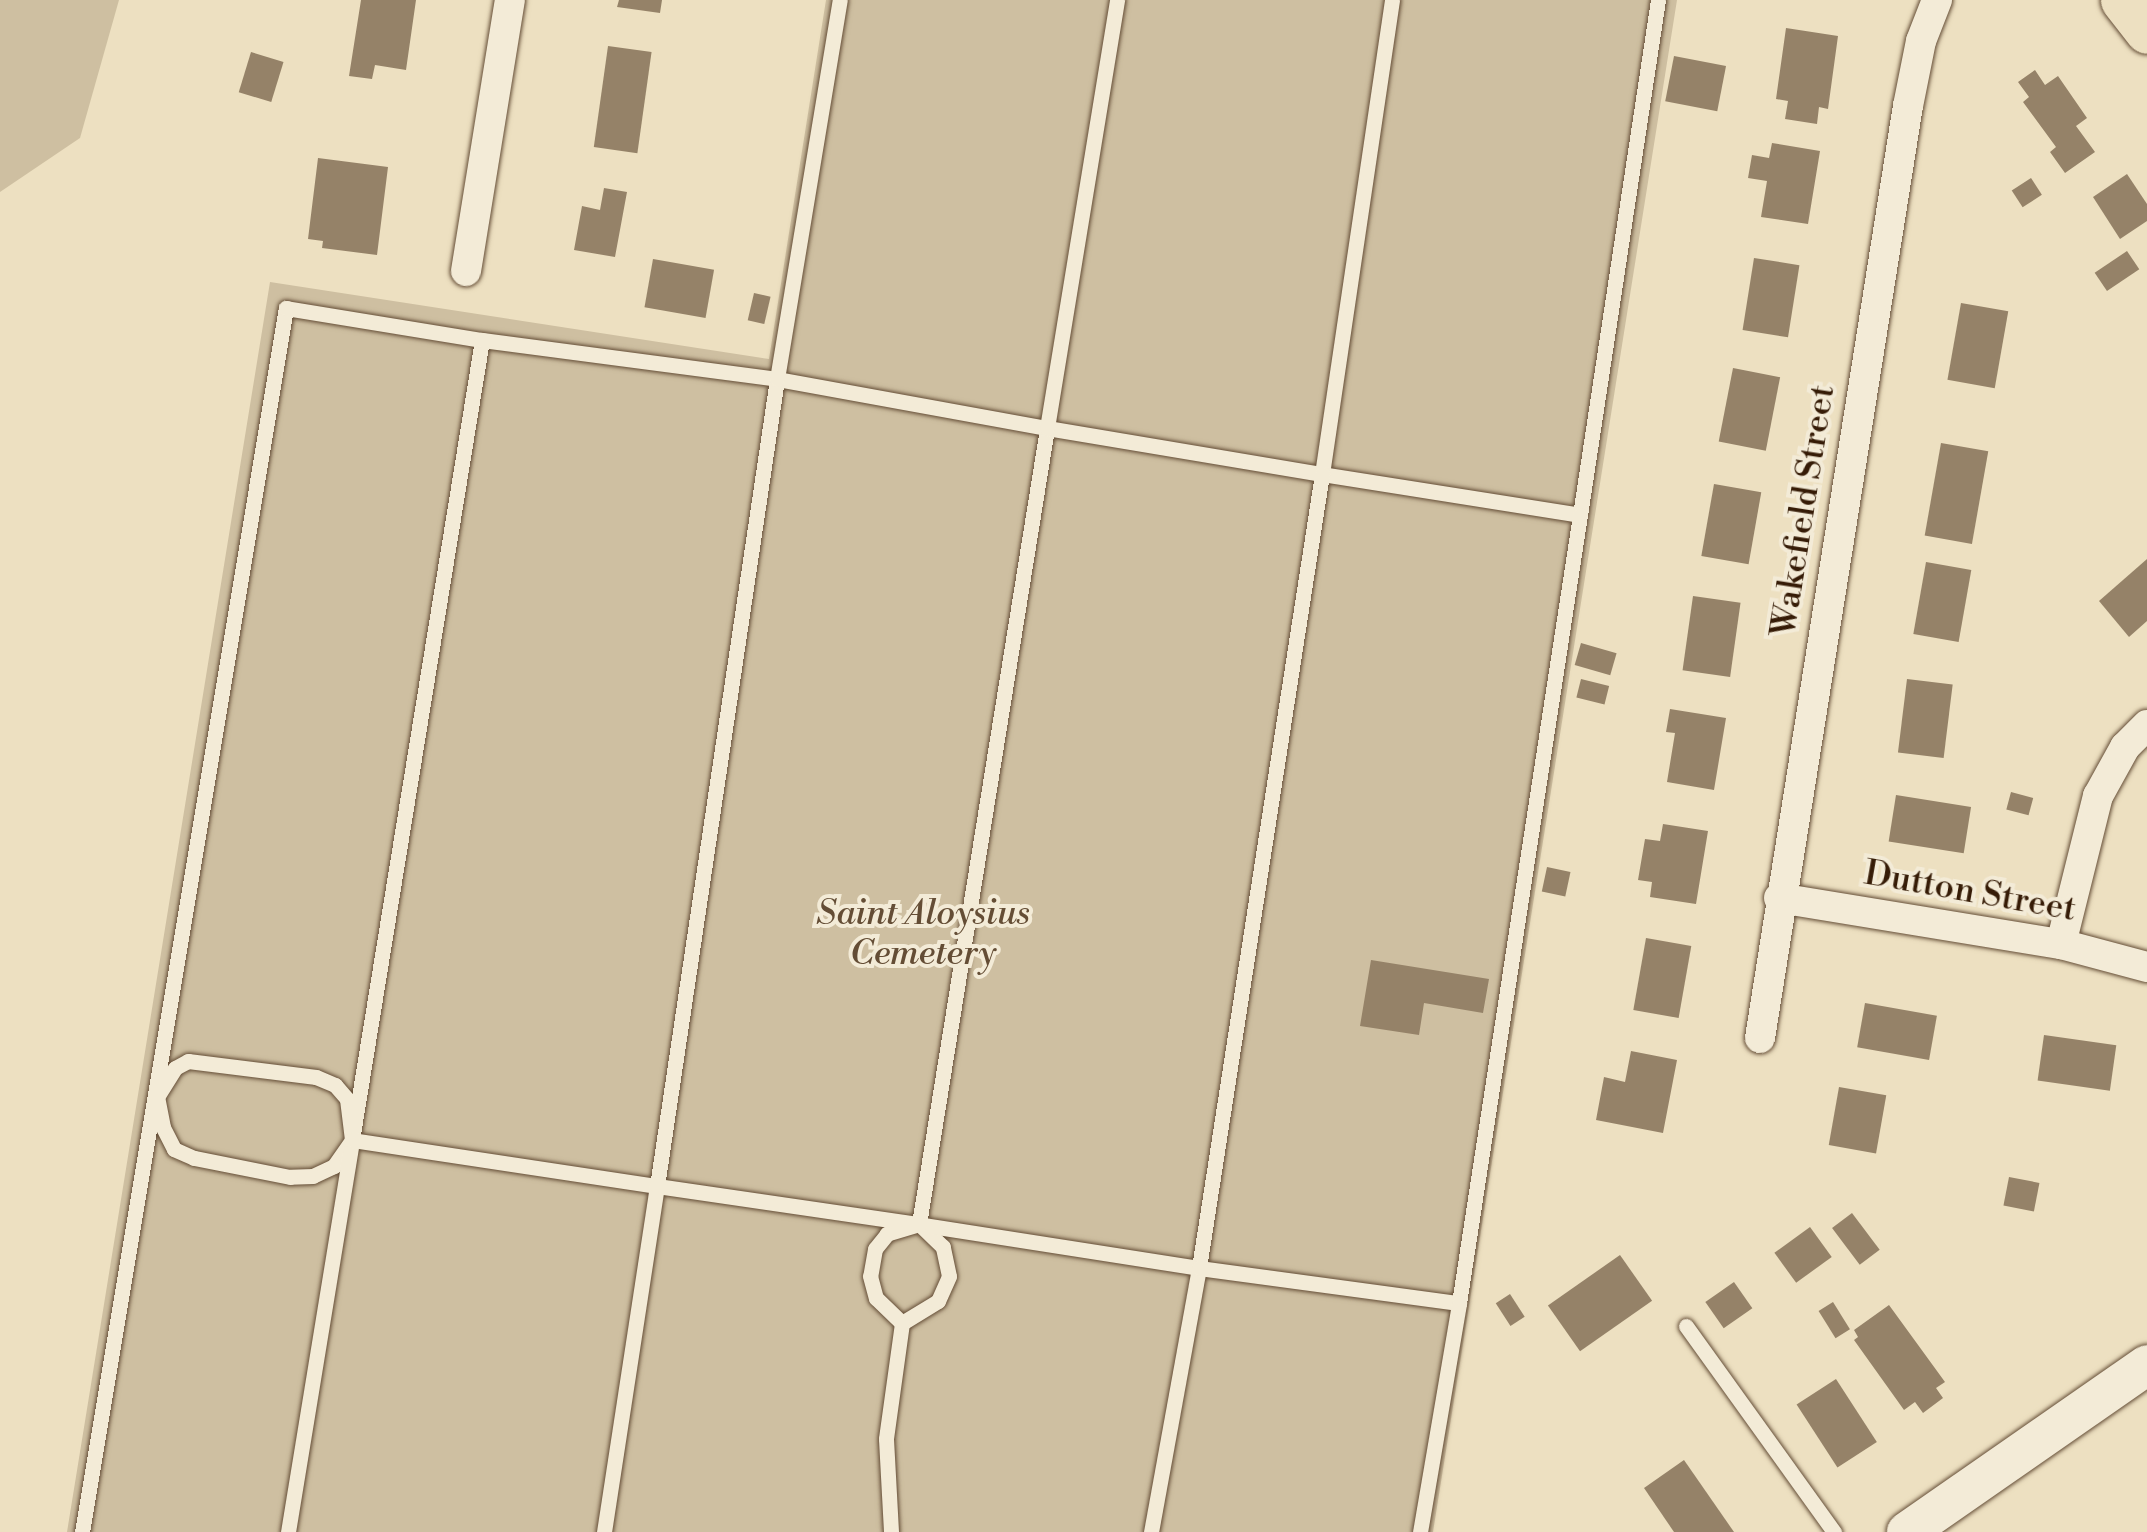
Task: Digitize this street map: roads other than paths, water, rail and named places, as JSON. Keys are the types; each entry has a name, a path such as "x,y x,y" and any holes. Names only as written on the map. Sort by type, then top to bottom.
{"main road":[{"path":"2123,0 2147,30"},
{"path":"1907,1532 2147,1365"}],"street":[{"path":"466,271 510,0"},
{"name":"Wakefield Street","path":"1760,1038 1779,898 1908,106 1921,41 1937,0"},
{"path":"2061,944 2098,796 2125,748 2147,726"},
{"name":"Dutton Street","path":"1779,898 2061,944 2147,967"}],"lane":[{"path":"604,1532 777,379 840,0"},
{"path":"919,1224 1117,0"},
{"path":"1152,1532 1199,1268 1392,0"},
{"path":"1420,1532 1459,1303 1658,0"},
{"path":"82,1532 91,1458 158,1097 286,308 482,340 777,379 1047,428 1580,515"},
{"path":"288,1532 482,340"},
{"path":"188,1061 316,1077 335,1085 347,1099 352,1140 334,1166 313,1176 290,1177 194,1158 174,1149 163,1127 158,1097 174,1068 188,1061"},
{"path":"352,1140 1199,1268 1459,1303"},
{"path":"902,1323 876,1298 870,1276 875,1249 887,1234 919,1224"},
{"path":"902,1323 938,1301 949,1276 943,1247 919,1224"},
{"path":"891,1532 886,1439 902,1323"},
{"path":"1686,1326 1834,1532"}],"park label":[{"name":"Saint Aloysius Cemetery","path":"923,934"}]}
